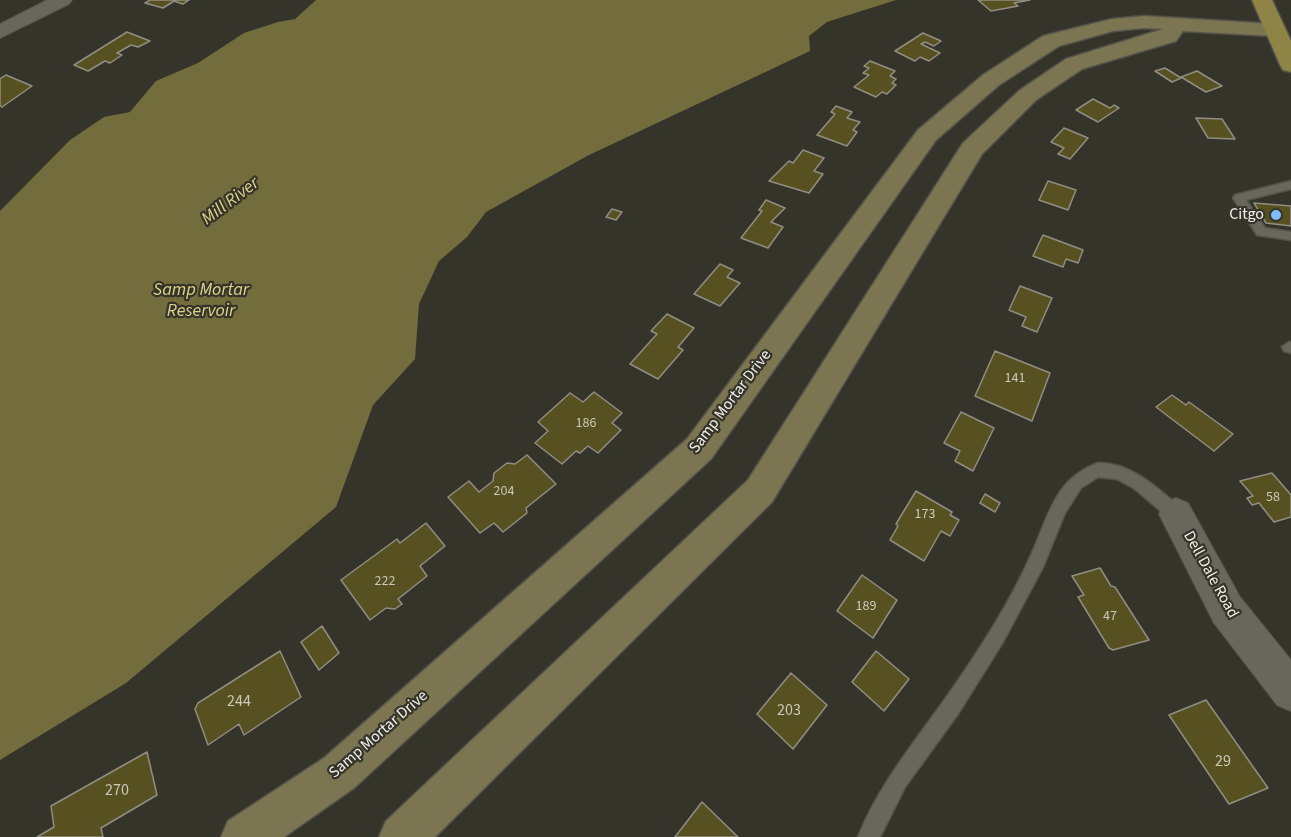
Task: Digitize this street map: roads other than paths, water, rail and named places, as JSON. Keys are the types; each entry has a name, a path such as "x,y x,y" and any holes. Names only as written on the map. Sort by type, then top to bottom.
{"main road":[{"path":"1262,0 1291,65"},
{"name":"Samp Mortar Drive","path":"244,837 339,773 699,449 927,135 992,80 1051,41 1089,30 1134,23 1274,30"},
{"path":"402,837 760,491 972,149 1028,95 1074,64 1168,36 1181,25"}],"street":[{"path":"0,32 62,0"},
{"name":"Dell Dale Road","path":"1176,514 1227,610 1291,691"}],"lane":[{"path":"1291,185 1239,198 1261,232 1291,236"},
{"path":"868,837 897,781 952,706 992,644 1037,561 1060,505 1079,479 1097,470 1114,471 1135,481 1176,514"}],"water":[{"name":"Samp Mortar Reservoir","path":"316,0 896,0 827,22 809,36 810,51 589,155 486,212 467,237 439,261 419,304 415,359 373,405 336,507 126,683 0,760 0,211 70,140 104,117 130,112 156,81 198,63 244,33 295,19"}],"place":[{"name":"Citgo","path":"1276,215"}],"water label":[{"name":"Mill River","path":"231,202"}]}
